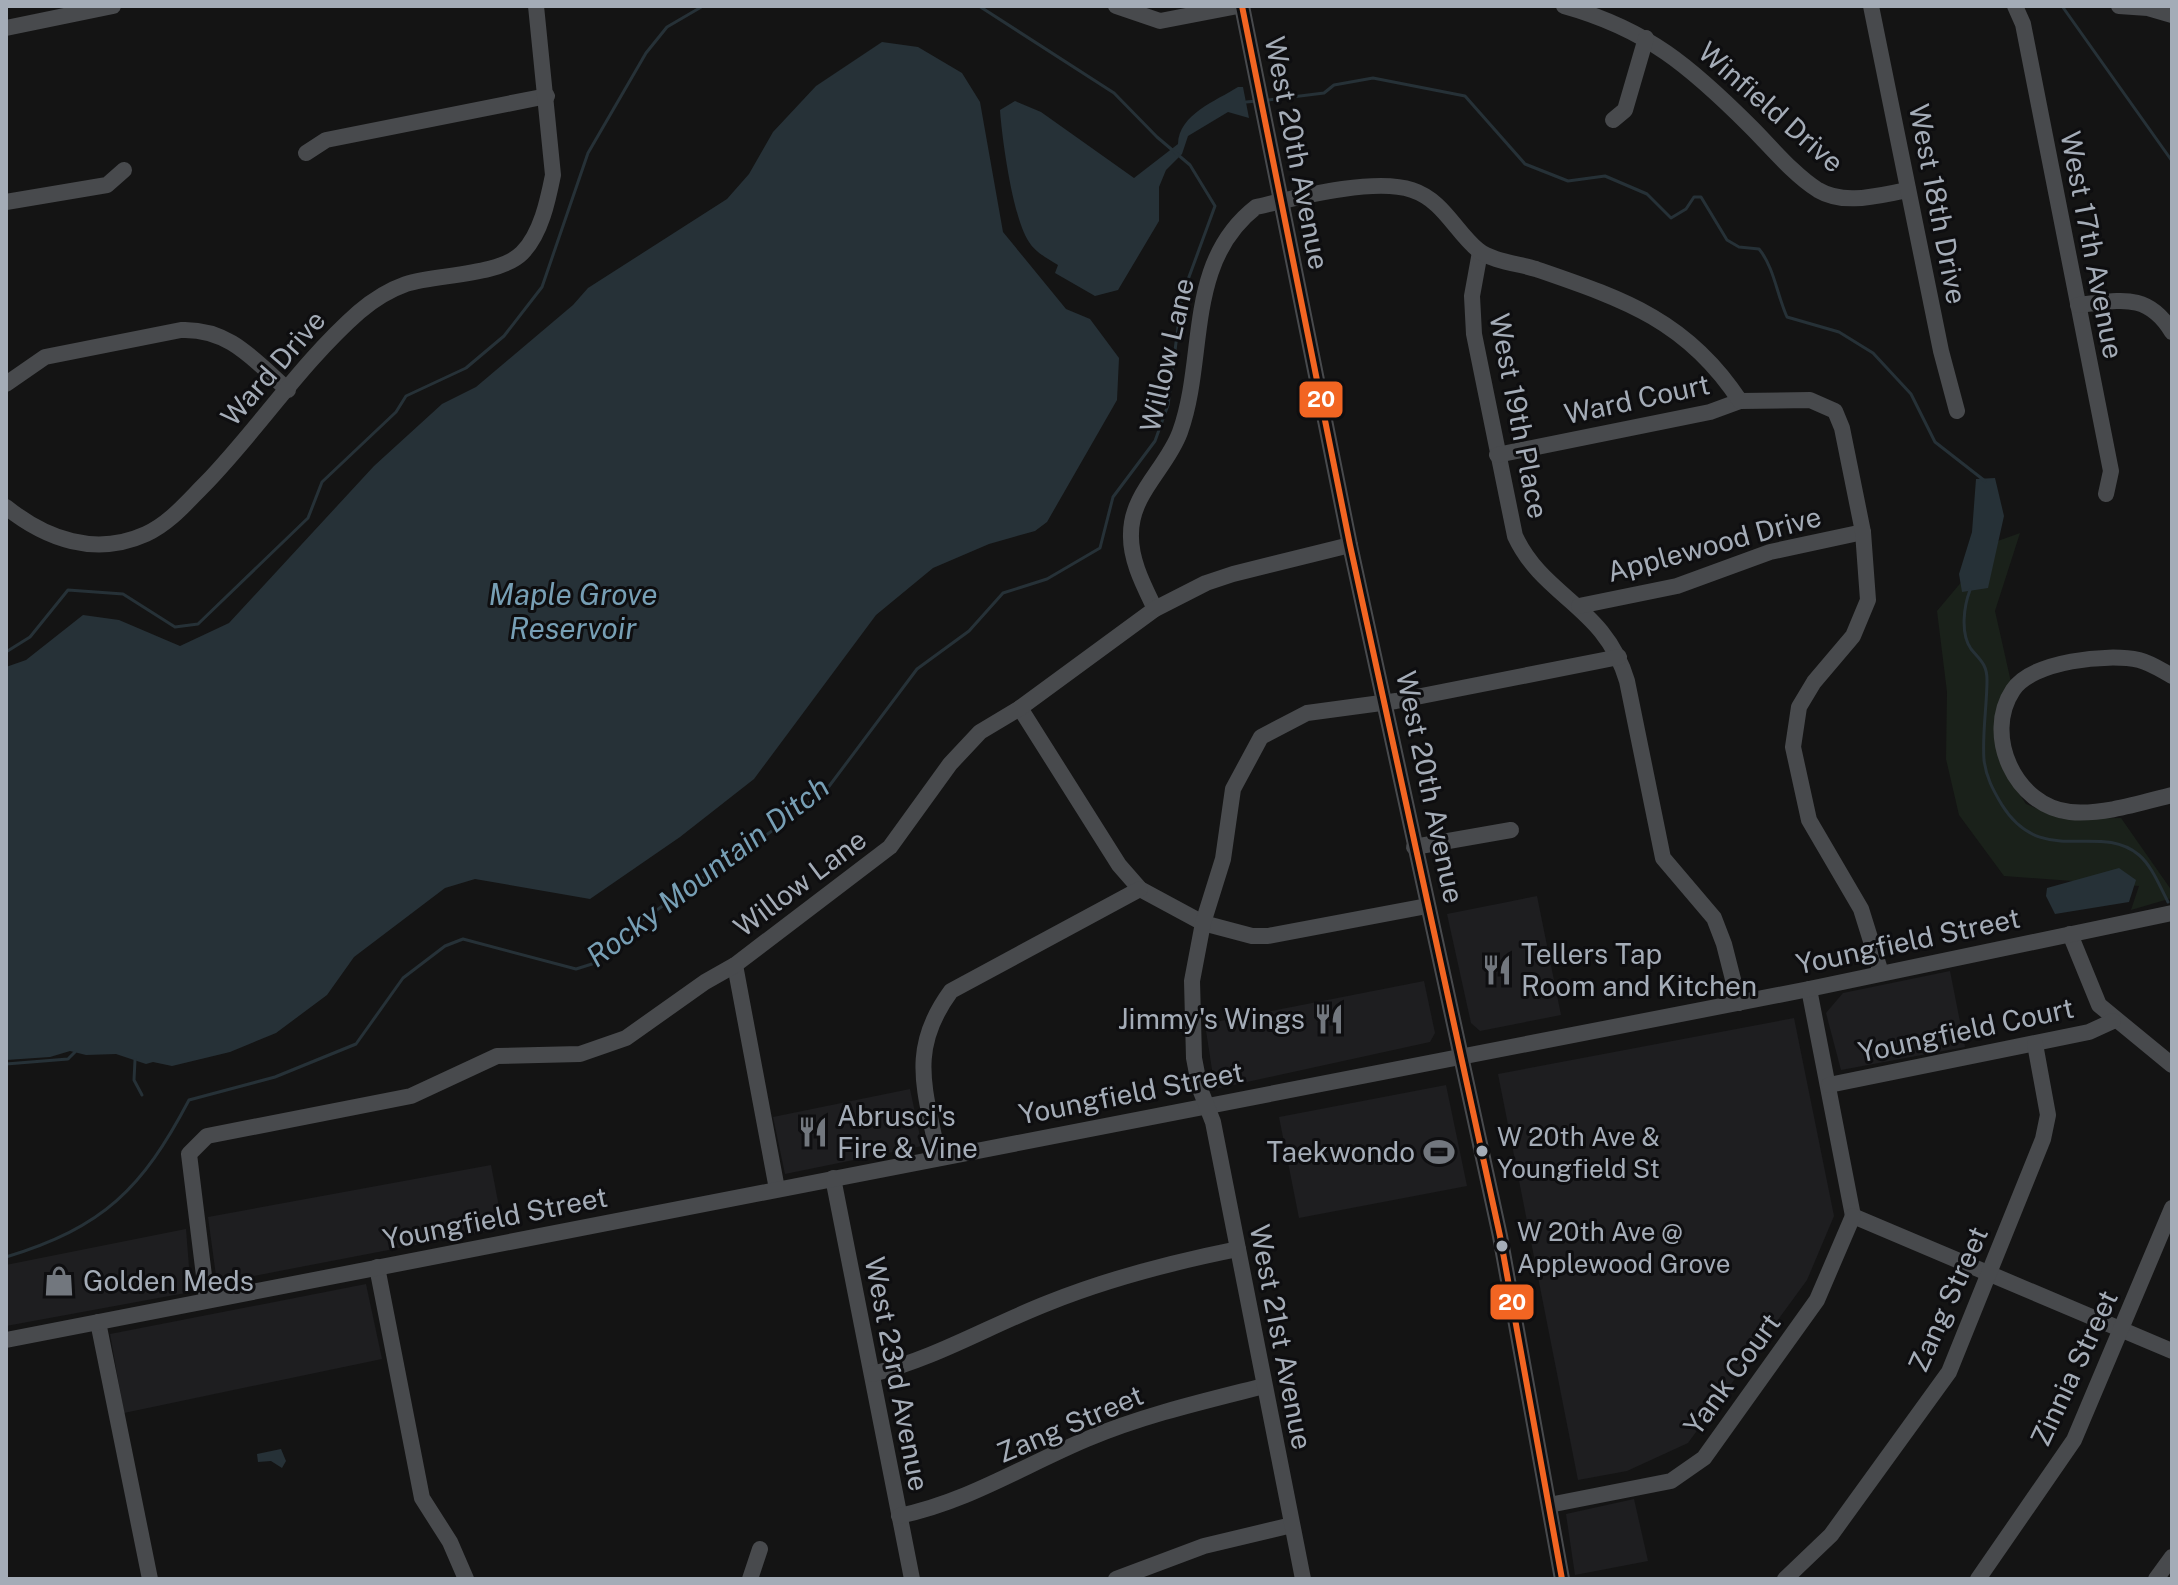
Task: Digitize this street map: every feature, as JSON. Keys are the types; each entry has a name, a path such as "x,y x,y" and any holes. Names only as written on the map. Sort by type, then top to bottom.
{"street":[{"path":"6,28 113,6"},
{"path":"306,153 326,140 547,96 536,6"},
{"path":"1116,6 1160,21 1240,6"},
{"name":"West 20th Avenue","path":"1240,6 1350,545 1500,1236 1562,1579"},
{"name":"Winfield Drive","path":"1564,6 1598,15 1646,38 1698,73 1817,189 1847,199 1908,190"},
{"name":"West 18th Drive","path":"1871,6 1941,351 1957,411"},
{"name":"West 17th Avenue","path":"2015,6 2023,24 2111,471 2106,494"},
{"path":"2023,6 2023,24"},
{"path":"2119,6 2148,8 2172,15"},
{"path":"1613,120 1625,110 1646,38"},
{"name":"Ward Drive","path":"6,507 34,529 83,544 112,543 145,535 169,520 288,390 329,340 382,295 407,284 504,264 522,253 548,202 553,175 547,96"},
{"path":"6,202 107,185 124,170"},
{"name":"Willow Lane","path":"207,1300 189,1154 207,1136 411,1096 497,1056 567,1055 606,1048 626,1038 705,982 735,965 890,847 950,764 980,732 1020,708 1155,609 1134,559 1131,535 1134,512 1144,490 1172,450 1183,425 1205,287 1224,243 1243,217 1256,207 1384,186 1411,189 1432,200 1480,252 1635,305 1661,320 1712,364 1740,401"},
{"name":"West 19th Place","path":"1480,252 1472,315 1497,455 1519,544 1531,563 1604,632 1619,657 1627,681 1663,858 1714,918 1739,1003"},
{"path":"2078,305 2143,302 2154,308 2172,332"},
{"path":"6,384 45,357 181,330 201,329 236,343 288,390"},
{"path":"1740,401 1810,400 1835,411 1842,428 1863,532 1869,583 1865,613 1853,636 1805,695 1794,721 1793,747 1809,820 1861,909 1881,973"},
{"name":"Ward Court","path":"1497,455 1710,412 1740,401"},
{"name":"Applewood Drive","path":"1579,606 1677,586 1770,552 1863,532"},
{"path":"1155,609 1233,574 1350,545"},
{"path":"1209,1105 1200,1089 1190,1007 1203,923 1223,859 1233,789 1261,737 1307,713 1619,657"},
{"path":"2172,676 2154,665 2121,658 2048,668 2020,681 2012,691 2003,720 2005,756 2024,788 2035,798 2067,811 2104,810 2172,795"},
{"path":"1020,708 1119,865 1140,889 1203,923 1268,936 1427,906"},
{"path":"1414,847 1511,830"},
{"path":"938,1157 924,1079 922,1049 937,1009 951,991 1140,889"},
{"name":"Youngfield Street","path":"6,1340 1739,1003 2172,913"},
{"path":"2070,934 2099,1005 2113,1021 2172,1065"},
{"path":"735,965 777,1189"},
{"path":"1809,989 1853,1216 1992,1272 2172,1351"},
{"name":"Youngfield Court","path":"1829,1085 2089,1032 2113,1021"},
{"name":"Zang Street","path":"1785,1579 1831,1535 1949,1372 1992,1272 2043,1139 2048,1115 2035,1044"},
{"name":"West 21st Avenue","path":"1209,1105 1303,1579"},
{"name":"West 23rd Avenue","path":"833,1178 912,1579"},
{"name":"Zinnia Street","path":"1978,1579 2074,1440 2123,1331 2172,1208"},
{"name":"Yank Court","path":"1549,1505 1671,1481 1704,1458 1817,1300 1853,1216"},
{"path":"872,1374 909,1365 1052,1301 1131,1274 1238,1249"},
{"path":"377,1267 422,1498 456,1551 466,1579"},
{"path":"98,1322 150,1579"},
{"name":"Zang Street","path":"899,1516 954,1502 1090,1438 1200,1402 1264,1386"},
{"path":"1116,1579 1204,1546 1292,1525"},
{"path":"750,1579 760,1549"},
{"path":"2156,1579 2172,1557"}],"shaded area":[{"path":"2020,533 1995,611 2011,682 2000,701 2009,779 2026,804 2062,819 2121,818 2172,891 2172,898 2131,910 2139,886 2004,876 1959,815 1946,759 1947,692 1937,611 1995,542"},
{"path":"1537,896 1561,1015 1480,1031 1471,1023 1447,914"},
{"path":"1950,971 1965,1047 1841,1070 1826,1013 1843,993"},
{"path":"1424,981 1435,1033 1430,1042 1215,1089 1205,1024"},
{"path":"1794,1018 1834,1216 1807,1280 1688,1443 1627,1471 1578,1480 1498,1074"},
{"path":"1446,1085 1467,1186 1299,1218 1279,1117"},
{"path":"910,1089 922,1146 785,1174 773,1117"},
{"path":"491,1165 503,1228 217,1283 208,1217"},
{"path":"186,1229 191,1292 6,1326 6,1265"},
{"path":"366,1284 382,1359 124,1413 110,1334"},
{"path":"1634,1499 1648,1561 1575,1575 1566,1514"}],"water":[{"name":"Maple Grove Reservoir","path":"882,42 918,47 962,73 980,102 1003,232 1066,309 1090,319 1119,358 1117,400 1047,522 1035,531 989,544 933,568 876,615 754,779 680,837 590,899 475,879 445,888 354,957 327,995 276,1033 230,1052 172,1066 153,1062 146,1064 116,1054 86,1055 70,1051 50,1057 6,1060 6,667 26,660 83,615 119,620 180,646 229,623 374,466 442,404 476,387 573,305 588,288 727,199 749,174 773,132 816,86"},
{"path":"1238,87 1243,87 1249,118 1228,112 1188,136 1182,154 1166,170 1159,187 1159,221 1118,290 1095,296 1055,273 1058,265 1032,246 1023,231 1013,198 1000,110 1015,101 1041,112 1134,178 1178,144 1185,124 1192,116"},
{"path":"1995,478 2004,516 1988,588 1962,592 1959,574 1972,532 1976,479"},
{"path":"2119,868 2136,880 2129,902 2055,914 2046,896 2047,888"},
{"path":"281,1449 286,1461 282,1468 271,1461 258,1462 257,1454"}],"waterway":[{"name":"Rocky Mountain Ditch","path":"6,652 30,637 68,590 123,594 175,627 198,624 308,518 322,482 396,412 406,396 466,368 504,336 542,287 588,153 646,53 667,27 703,6"},
{"name":"Rocky Mountain Ditch","path":"6,1257 69,1232 117,1201 154,1158 189,1100 275,1077 356,1044 403,978 445,946 463,939 576,969 592,964 617,938 718,867 727,865 827,789 917,669 969,631 1003,593 1047,579 1100,548 1113,497 1155,441 1168,405 1182,296 1215,206 1190,165 1114,93 979,6"},
{"path":"2062,6 2172,161"},
{"path":"1268,100 1324,93 1334,85 1373,78 1465,96 1525,164 1568,181 1605,176 1647,194 1671,218 1686,209 1694,197 1701,197 1727,240 1739,247 1759,249 1772,273 1787,317 1839,332 1873,353 1911,394 1935,442 1985,481"},
{"path":"1246,102 1257,101"},
{"path":"1970,590 1965,611 1965,635 1986,670 1984,760 1990,783 2002,805 2018,824 2035,835 2052,840 2106,842 2123,846 2139,855 2152,871 2168,902"},
{"path":"6,1064 68,1059 75,1052"},
{"path":"135,1060 134,1080 142,1095"}],"transit line":[{"name":"20","path":"1242,6 1350,545 1500,1236 1562,1579"}],"place":[{"name":"Tellers Tap Room and Kitchen","path":"1497,970"},
{"name":"Jimmy's Wings","path":"1329,1019"},
{"name":"Abrusci's Fire & Vine","path":"813,1132"},
{"name":"W 20th Ave & Youngfield St","path":"1482,1151"},
{"name":"Taekwondo","path":"1439,1152"},
{"name":"W 20th Ave @ Applewood Grove","path":"1502,1246"},
{"name":"Golden Meds","path":"59,1281"}]}
